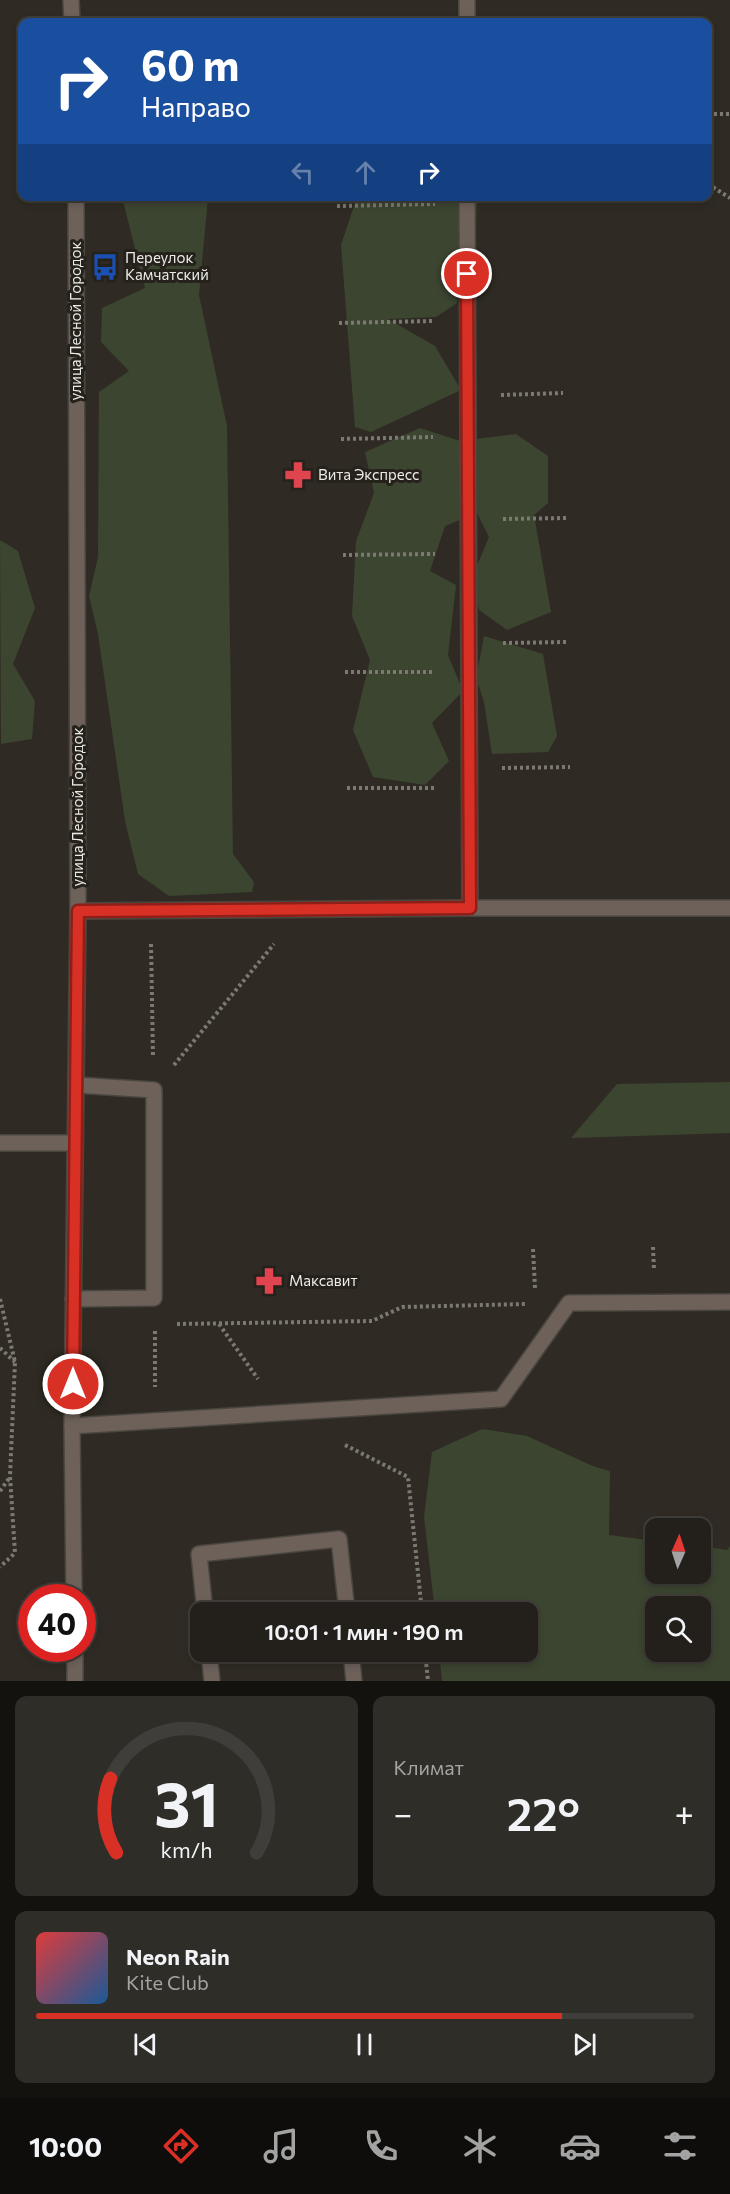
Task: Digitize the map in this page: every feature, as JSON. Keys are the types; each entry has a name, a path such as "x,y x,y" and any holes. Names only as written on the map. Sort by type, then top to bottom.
{"street":[{"path":"71,0 72,18"},
{"path":"466,0 466,18"},
{"name":"улица Лесной Городок","path":"74,1584 72,1426 78,911 76,201"},
{"path":"467,201 470,908"},
{"path":"78,911 730,908"},
{"path":"73,1299 154,1298 154,1090 76,1085"},
{"path":"0,1143 74,1143"},
{"path":"72,1426 501,1399 569,1303 730,1302"},
{"path":"204,1602 199,1554 339,1539 346,1602"},
{"path":"75,1662 75,1681"},
{"path":"210,1662 212,1681"},
{"path":"352,1662 354,1681"}],"path":[{"path":"712,114 730,114"},
{"path":"712,187 730,198"},
{"path":"337,206 445,201"},
{"path":"339,323 467,321"},
{"path":"468,397 563,393"},
{"path":"341,439 468,436"},
{"path":"469,520 566,518"},
{"path":"343,555 469,554"},
{"path":"469,643 568,642"},
{"path":"345,672 469,671"},
{"path":"470,769 570,767"},
{"path":"347,788 470,787"},
{"path":"154,1090 303,909"},
{"path":"150,911 154,1090"},
{"path":"533,1249 536,1304"},
{"path":"154,1298 156,1420"},
{"path":"0,1299 15,1362 10,1476 15,1553 0,1567"},
{"path":"154,1324 372,1322 402,1307 569,1303"},
{"path":"218,1323 281,1413"},
{"path":"0,1348 15,1362"},
{"path":"345,1445 408,1477 421,1602"},
{"path":"0,1491 10,1476"},
{"path":"426,1662 428,1681"}],"green space":[{"path":"123,201 208,201 199,295 227,426 233,854 254,882 252,892 169,896 138,874 125,821 98,634 89,596 98,557 99,392 129,371 101,342 102,308 145,288"},
{"path":"356,201 477,201 476,227 458,261 457,303 436,317 388,319 435,346 461,390 371,432 355,427 341,245"},
{"path":"420,428 460,441 516,434 548,456 548,503 534,515 551,612 507,630 479,610 471,580 489,537 477,513 445,526 430,571 456,585 448,655 463,691 432,723 449,761 425,785 373,777 353,730 370,660 352,616 356,541 374,493 365,452"},
{"path":"0,540 18,551 35,608 13,664 35,701 32,739 1,744"},
{"path":"484,636 543,654 557,736 548,752 492,754 484,702 476,678"},
{"path":"730,1082 730,1133 571,1138 617,1084"},
{"path":"482,1429 527,1436 595,1467 610,1471 609,1535 645,1540 645,1584 711,1584 711,1548 727,1550 730,1546 730,1681 442,1681 440,1662 538,1662 538,1602 434,1602 424,1517 432,1452"}],"place":[{"name":"Переулок Камчатский","path":"105,267"},
{"name":"Вита Экспресс","path":"298,475"},
{"name":"Максавит","path":"269,1281"}],"route":[{"path":"73,1384 78,911 470,908 467,274"}]}
